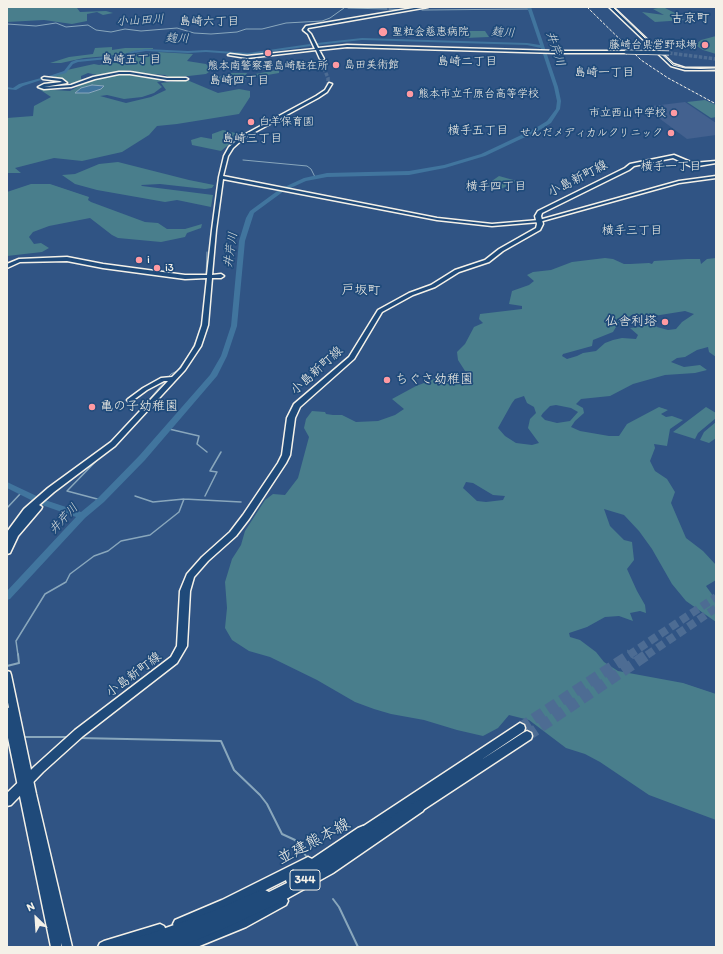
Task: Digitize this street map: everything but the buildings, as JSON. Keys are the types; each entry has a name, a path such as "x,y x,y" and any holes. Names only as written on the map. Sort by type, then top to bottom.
{"highway":[{"name":"344","path":"155,947 182,939 246,912 322,872 418,806"},
{"name":"344","path":"129,947 182,939 215,918 271,892 321,862 363,834"}],"main road":[{"name":"小島新町線","path":"7,801 29,778 79,734 174,660 182,646 185,591 190,576 204,559 233,534 282,463 286,455 291,418 297,406 352,358 380,311 411,294 433,286 457,271 487,261 501,250 536,231 539,227 538,216 540,212 627,169 632,165 674,156 695,165 716,162"},
{"name":"並建熊本線","path":"104,947 148,934 226,904 273,882 363,834 524,732 418,806"}],"street":[{"path":"320,57 311,38 304,29 307,26 426,7"},
{"path":"419,8 431,7"},
{"path":"611,7 672,65 685,69 716,69"},
{"path":"614,7 674,63 688,68 716,69"},
{"path":"230,55 247,57 315,48 347,46 539,52 669,53"},
{"path":"44,78 61,80 65,83 44,85 40,87 44,88 71,86 94,78 119,73 130,73 168,79 186,79"},
{"path":"7,539 20,520 53,491 113,444 183,369 198,346 205,325 224,166 231,152 245,137 324,93 329,84"},
{"path":"223,177 452,222 492,225 539,221 679,182 716,177"},
{"path":"7,266 19,261 67,259 103,266 184,277 210,276"},
{"path":"53,491 101,458 132,431 191,365 204,345 210,325 210,276"},
{"path":"130,400 145,389 163,379 174,379"},
{"path":"7,550 15,535 37,505"},
{"path":"7,675 32,794 67,947"},
{"path":"7,712 21,786 56,947"}],"shaded area":[{"path":"92,85 104,86 101,89 89,93 75,93 81,88"},
{"path":"685,102 716,123 716,135 687,139 644,107"}],"green space":[{"path":"7,7 79,7 77,8 80,12 106,11 113,13 103,15 97,12 87,14 87,21 72,24 44,20 7,22"},
{"path":"663,7 677,14 670,15 685,20 655,22 642,12 664,15 653,9"},
{"path":"469,31 485,31 489,37 465,38 464,34 470,34"},
{"name":"藤崎台県営野球場","path":"716,36 716,54 703,50 695,45 701,40"},
{"path":"112,47 112,50 125,48 153,49 134,51 125,54 84,58 61,63 50,63 69,57 93,54 95,48"},
{"path":"158,52 193,54 187,61 206,64 212,70 206,74 171,78 165,75 137,73 130,70 97,75 88,73 81,76 81,81 72,84 53,76 67,70 94,64 99,65 123,61 126,63 133,61 134,56 138,53 157,54"},
{"path":"279,70 279,73 244,79 245,84 241,85 212,80 232,73 247,73 246,75 250,75"},
{"path":"120,74 134,74 168,80 157,82 162,87 154,93 142,97 124,99 107,95 100,96 126,103 151,97 166,90 161,83 187,80 218,93 239,89 250,91 250,97 239,114 157,126 149,135 122,152 82,161 54,158 15,168 21,173 7,173 7,118 33,116 34,106 51,97 39,89 70,91 94,78"},
{"path":"705,100 716,105 716,117 711,118 687,102"},
{"path":"223,130 239,134 239,136 221,151 192,145 191,140 201,137 212,139 212,134"},
{"path":"118,162 214,185 212,188 205,189 160,184 141,185 213,195 211,207 177,200 165,202 97,190 75,184 62,175 75,174 99,164"},
{"path":"499,176 517,181 497,191 486,185"},
{"path":"31,184 50,184 89,197 88,200 91,202 145,222 158,223 167,229 185,229 202,224 201,228 187,233 185,237 161,242 118,238 90,218 49,226 33,232 29,237 34,244 41,243 49,248 42,252 7,256 7,192"},
{"path":"605,258 613,259 624,264 652,264 654,261 700,259 701,264 707,259 716,258 716,357 709,352 708,347 697,350 685,357 677,358 671,362 684,367 700,365 707,370 695,373 665,375 633,384 610,396 581,399 576,404 583,408 584,413 571,427 580,431 609,436 619,436 627,424 659,407 668,410 661,414 666,417 672,416 683,420 670,429 667,446 654,444 655,448 650,461 655,471 667,479 675,492 671,503 686,538 703,551 716,565 716,580 706,586 716,600 716,622 686,601 672,584 652,549 639,531 624,515 604,509 610,526 624,540 632,542 634,560 627,569 645,605 646,613 640,611 630,613 633,621 619,616 605,617 587,627 569,633 570,637 580,640 596,652 604,662 618,671 683,683 716,694 716,820 649,795 600,762 585,754 566,748 529,720 509,715 498,728 483,736 424,720 391,714 374,709 355,702 317,680 270,657 249,651 232,640 225,628 227,608 225,582 232,559 241,545 245,531 265,500 273,494 285,495 298,478 309,437 304,428 306,419 312,411 342,415 356,422 378,421 395,415 404,409 392,399 416,386 440,377 467,374 458,360 457,352 465,344 474,327 483,323 479,319 480,314 522,309 522,306 509,304 512,291 529,285 534,281 527,275 533,272 551,270 572,262","holes":["685,311 694,314 682,322 676,329 668,330 657,327 652,322 645,320 640,327 630,328 638,335 636,339 622,338 613,340 605,343 596,351 583,353 567,359 562,356 563,354 592,346 593,340 613,332 619,322 630,321 629,317 633,314 654,316","524,396 527,403 534,407 536,413 530,419 528,428 539,443 532,445 516,443 505,436 498,428 515,399","556,405 571,408 578,412 570,421 557,423 545,420 541,416 550,406","466,482 473,483 493,495 505,496 503,500 486,502 477,501 463,488"]},
{"path":"706,407 716,413 716,418 698,433 695,439 673,432"},
{"path":"716,422 716,438 709,443 700,440 704,432"}],"waterway":[{"name":"井芹川","path":"82,516 101,500 142,458 213,376 224,356 234,326 242,241 252,212 282,190 304,180 327,175 409,173 445,166 483,155 536,130 549,122 558,109 559,101 556,87 529,7"},
{"name":"小山田川","path":"7,24 36,26 56,23 66,27 88,25 96,30 111,32 125,29 141,31 177,28 194,33 211,34 237,32 246,29 262,29 286,23 322,21 330,18 344,8"},
{"name":"小山田川","path":"348,8 387,9"},
{"name":"小山田川","path":"389,9 403,10"},
{"name":"小山田川","path":"422,10 529,9"},
{"name":"麹川","path":"318,44 362,39 527,44 542,47"},
{"name":"麹川","path":"48,77 65,72 72,63 77,61 118,57 133,52 146,50 188,52 206,51 248,54 310,45"},
{"name":"麹川","path":"7,88 14,89 21,85 42,79"},
{"path":"243,160 307,166 311,169 315,177"},
{"path":"205,300 207,252"},
{"path":"128,424 171,374 177,371 190,353 199,335"},
{"path":"122,431 129,423"},
{"path":"169,429 199,436 197,444 207,452"},
{"path":"205,496 217,472 210,471 221,452"},
{"path":"99,458 67,491 101,500"},
{"path":"7,485 42,502 82,516"},
{"path":"7,508 21,493"},
{"path":"135,496 153,502 184,499"},
{"path":"18,655 16,641 45,594 66,582 70,574 94,556 108,551 121,541 150,535 179,512 184,499"},
{"path":"184,499 241,502"},
{"name":"井芹川","path":"7,597 82,516"},
{"path":"7,666 19,663 18,654"},
{"path":"23,737 69,737"},
{"path":"79,738 221,741 234,770 260,795 267,804 282,834 295,840 306,856"},
{"path":"333,899 339,907 358,947"}],"tunnel":[{"path":"669,53 716,59"},
{"path":"320,59 328,78 328,84"},
{"path":"629,655 716,597"},
{"path":"647,655 716,608"},
{"path":"520,728 631,654"},
{"path":"527,736 648,654"}],"tram line":[{"path":"613,7 673,65 685,68 716,69"}],"railway":[{"path":"587,7 641,60 668,78 716,104"}],"place":[{"name":"聖粒会慈恵病院","path":"383,32"},
{"name":"藤崎台県営野球場","path":"705,45"},
{"name":"熊本南警察署島崎駐在所","path":"268,53"},
{"name":"島田美術館","path":"336,65"},
{"name":"熊本市立千原台高等学校","path":"410,94"},
{"name":"市立西山中学校","path":"674,113"},
{"name":"白羊保育園","path":"251,122"},
{"name":"せんだメディカルクリニック","path":"671,133"},
{"name":"i","path":"139,260"},
{"name":"i3","path":"157,268"},
{"name":"仏舎利塔","path":"665,322"},
{"name":"ちぐさ幼稚園","path":"387,380"},
{"name":"亀の子幼稚園","path":"92,407"}],"district":[{"name":"古京町","path":"690,19"},
{"name":"島崎六丁目","path":"209,22"},
{"name":"島崎五丁目","path":"131,60"},
{"name":"島崎二丁目","path":"467,62"},
{"name":"島崎一丁目","path":"604,73"},
{"name":"島崎四丁目","path":"239,81"},
{"name":"横手五丁目","path":"478,131"},
{"name":"島崎三丁目","path":"252,139"},
{"name":"横手一丁目","path":"671,167"},
{"name":"横手四丁目","path":"496,187"},
{"name":"横手三丁目","path":"632,231"},
{"name":"戸坂町","path":"361,291"}]}
